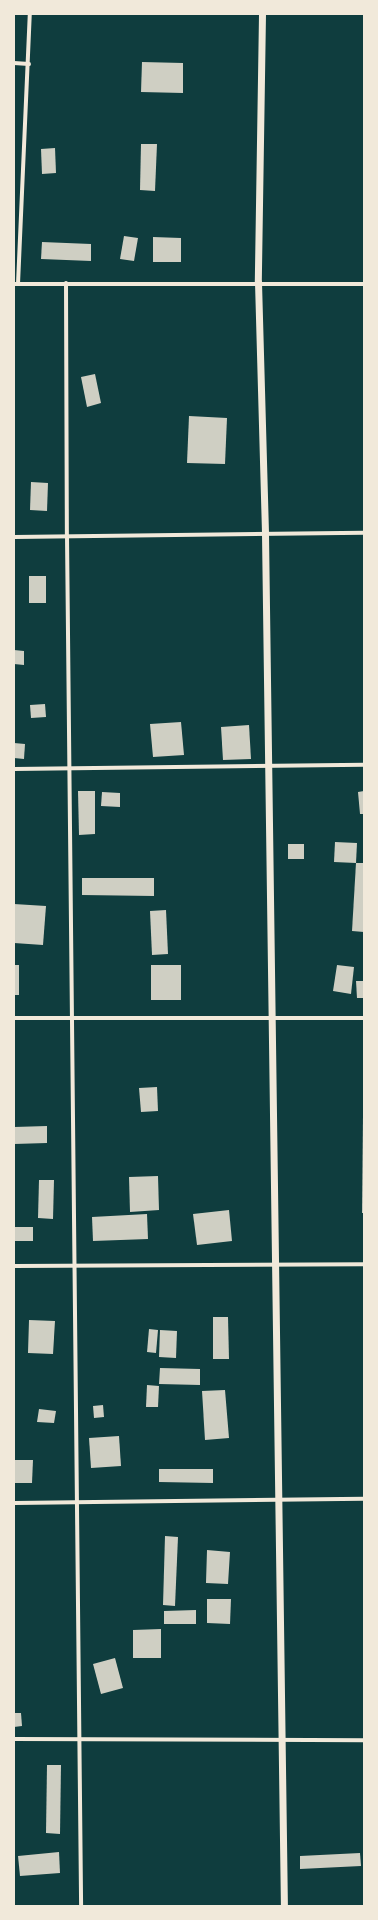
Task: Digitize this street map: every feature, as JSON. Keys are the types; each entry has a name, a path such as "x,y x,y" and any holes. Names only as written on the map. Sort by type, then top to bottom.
{"street":[{"path":"30,14 29,64 16,284 258,282 364,284"},
{"path":"262,14 258,282 264,534 273,1264 284,1906"},
{"path":"14,64 29,64"},
{"path":"66,283 69,769 81,1906"},
{"path":"14,537 364,533"},
{"path":"14,769 364,765"},
{"path":"14,1018 364,1018"},
{"path":"14,1266 364,1264"},
{"path":"14,1503 364,1499"},
{"path":"14,1739 364,1740"}],"building":[{"path":"142,62 183,63 183,93 141,92"},
{"path":"141,144 157,144 155,191 140,190"},
{"path":"55,148 56,173 42,174 41,149"},
{"path":"124,236 138,238 134,261 120,259"},
{"path":"153,237 181,238 181,262 153,262"},
{"path":"42,242 91,244 91,261 41,259"},
{"path":"95,374 101,403 87,407 81,377"},
{"path":"189,416 227,418 225,464 187,463"},
{"path":"31,482 48,483 47,511 30,510"},
{"path":"29,576 46,576 46,603 29,603"},
{"path":"14,650 24,651 24,665 14,664"},
{"path":"45,704 46,717 31,718 30,705"},
{"path":"181,722 184,755 153,757 150,724"},
{"path":"249,725 251,759 223,760 221,727"},
{"path":"14,743 25,744 24,759 14,758"},
{"path":"78,791 95,791 95,834 79,835"},
{"path":"364,791 364,814 360,814 358,792"},
{"path":"102,792 120,793 120,807 101,806"},
{"path":"335,842 357,843 356,863 334,862"},
{"path":"288,844 304,844 304,859 288,859"},
{"path":"356,863 364,863 364,932 352,931"},
{"path":"82,878 154,878 154,896 82,895"},
{"path":"14,904 46,906 43,945 14,943"},
{"path":"166,910 168,954 152,955 150,911"},
{"path":"14,965 19,965 19,995 14,995"},
{"path":"151,965 181,965 181,1000 151,1000"},
{"path":"337,965 354,967 351,994 333,991"},
{"path":"356,981 364,981 364,998 357,998"},
{"path":"157,1087 158,1111 141,1112 139,1088"},
{"path":"363,1115 364,1213 362,1213"},
{"path":"47,1126 47,1143 14,1144 14,1127"},
{"path":"158,1176 159,1210 130,1212 129,1177"},
{"path":"39,1180 54,1180 53,1219 38,1218"},
{"path":"229,1210 232,1241 197,1245 193,1214"},
{"path":"147,1214 148,1239 93,1241 92,1217"},
{"path":"14,1227 33,1227 33,1241 14,1241"},
{"path":"213,1317 228,1317 229,1359 213,1359"},
{"path":"29,1320 55,1321 53,1354 28,1353"},
{"path":"149,1329 158,1330 156,1353 147,1352"},
{"path":"160,1330 177,1331 176,1358 159,1357"},
{"path":"160,1368 200,1369 200,1385 159,1384"},
{"path":"147,1385 159,1386 158,1407 146,1407"},
{"path":"225,1390 229,1438 205,1440 202,1391"},
{"path":"103,1405 104,1417 94,1418 93,1406"},
{"path":"39,1409 56,1411 54,1423 37,1422"},
{"path":"119,1436 121,1466 91,1468 89,1438"},
{"path":"14,1460 33,1460 32,1483 14,1483"},
{"path":"159,1469 213,1469 213,1483 159,1482"},
{"path":"165,1536 178,1537 175,1606 163,1605"},
{"path":"207,1550 230,1552 228,1584 206,1583"},
{"path":"207,1599 231,1599 230,1624 207,1623"},
{"path":"196,1610 196,1624 164,1624 164,1611"},
{"path":"161,1629 161,1658 133,1658 133,1630"},
{"path":"115,1658 123,1688 101,1694 93,1664"},
{"path":"14,1713 21,1713 22,1726 14,1727"},
{"path":"47,1765 61,1765 60,1834 46,1833"},
{"path":"59,1852 60,1873 20,1876 18,1856"},
{"path":"360,1853 361,1866 300,1869 300,1856"}]}
